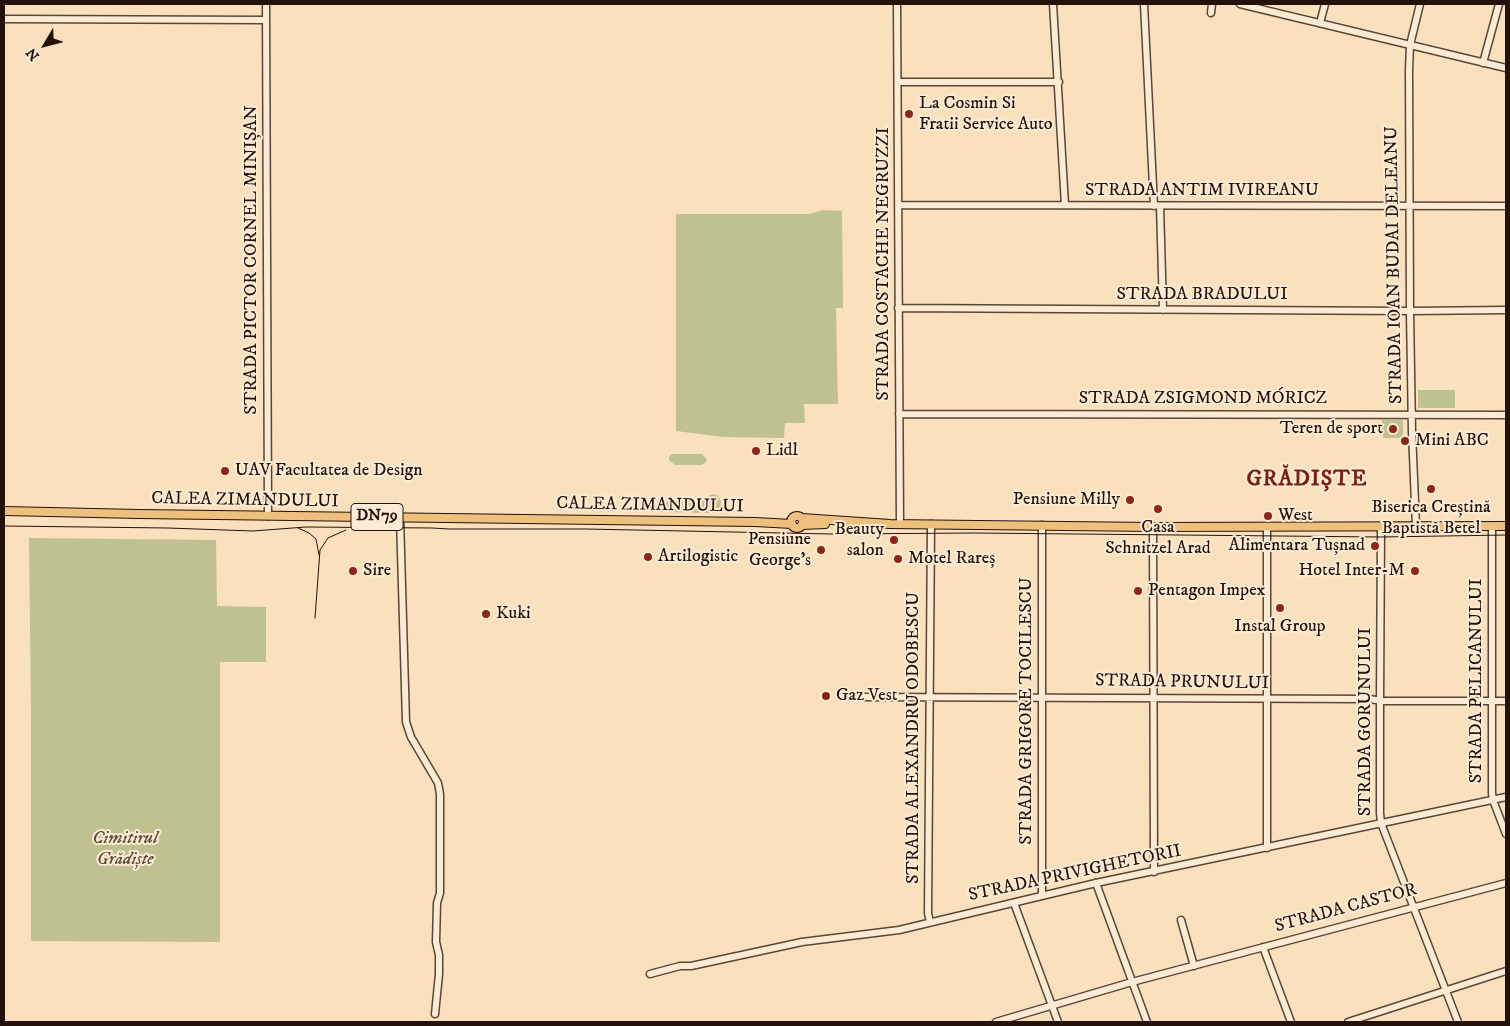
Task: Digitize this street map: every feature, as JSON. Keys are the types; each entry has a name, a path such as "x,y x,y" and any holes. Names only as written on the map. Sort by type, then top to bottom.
{"main road":[{"name":"CALEA ZIMANDULUI","path":"4,511 400,518 792,521 796,528 802,522 900,524"},
{"name":"DN79","path":"900,524 1153,527 1506,526"}],"street":[{"name":"STRADA PICTOR CORNEL MINIȘAN","path":"266,4 268,516"},
{"name":"STRADA COSTACHE NEGRUZZI","path":"897,4 900,524"},
{"path":"1053,4 1065,205"},
{"path":"1144,4 1163,310"},
{"path":"1211,13 1212,4"},
{"path":"1240,4 1506,68"},
{"path":"1320,23 1325,4"},
{"name":"STRADA IOAN BUDAI DELEANU","path":"1416,526 1410,311 1408,80 1410,45 1420,4"},
{"path":"1483,63 1499,4"},
{"path":"4,20 266,20"},
{"path":"898,82 1058,82"},
{"name":"STRADA ANTIM IVIREANU","path":"898,206 1506,206"},
{"name":"STRADA BRADULUI","path":"898,308 1506,310"},
{"name":"STRADA ZSIGMOND MÓRICZ","path":"899,414 1506,415"},
{"path":"400,518 406,722 411,737 438,783 440,794 440,893 437,903 436,942 439,955 439,974 435,1014"},
{"name":"STRADA ALEXANDRU ODOBESCU","path":"930,922 928,913 931,524"},
{"name":"STRADA GRIGORE TOCILESCU","path":"1042,525 1042,896"},
{"name":"STRADA PELICANULUI","path":"1492,526 1493,800 1506,834"},
{"path":"1153,527 1154,872"},
{"path":"1267,527 1267,848"},
{"name":"STRADA GORUNULUI","path":"1381,527 1381,823 1458,1022"},
{"name":"STRADA PRUNULUI","path":"858,697 1370,699 1380,701 1506,700"},
{"name":"STRADA PRIVIGHETORII","path":"650,974 680,966 691,966 802,942 899,930 1096,884 1506,797"},
{"name":"STRADA CASTOR","path":"996,1022 1132,982 1506,883"},
{"path":"1096,884 1147,1022"},
{"path":"1014,903 1058,1022"},
{"path":"1181,920 1194,966"},
{"path":"1263,947 1291,1022"},
{"path":"1348,1022 1506,971"}],"green space":[{"path":"823,210 842,211 843,308 836,308 838,404 804,404 805,423 785,423 784,438 723,437 676,431 676,214 809,214"},
{"path":"1418,390 1455,390 1455,408 1418,408"},
{"name":"Teren de sport","path":"1382,420 1403,420 1403,438 1383,438"},
{"path":"672,454 702,454 707,459 702,465 675,465 669,460"},
{"path":"714,494 721,501 721,507 717,513 658,512 657,510 657,503 659,502 699,502"},
{"name":"Cimitirul Grădiște","path":"29,538 216,540 217,606 266,607 266,662 220,662 220,942 31,941"}],"tram line":[{"path":"4,526 253,531 306,527 585,529 832,534 975,533 1381,537 1506,535"},
{"path":"298,528 316,539 319,555"},
{"path":"315,618 320,550 328,538 346,530"}],"place":[{"name":"La Cosmin Si Fratii Service Auto","path":"909,114"},
{"name":"Teren de sport","path":"1393,429"},
{"name":"Mini ABC","path":"1405,441"},
{"name":"Lidl","path":"756,451"},
{"name":"UAV Facultatea de Design","path":"225,471"},
{"name":"Biserica Creștină Baptistă Betel","path":"1431,489"},
{"name":"Pensiune Milly","path":"1130,500"},
{"name":"Casa Schnitzel Arad","path":"1158,509"},
{"name":"West","path":"1268,516"},
{"name":"Beauty salon","path":"894,540"},
{"name":"Alimentara Tușnad","path":"1375,546"},
{"name":"Pensiune George's","path":"821,550"},
{"name":"Artilogistic","path":"648,557"},
{"name":"Motel Rareș","path":"898,559"},
{"name":"Sire","path":"353,571"},
{"name":"Hotel Inter-M","path":"1415,571"},
{"name":"Pentagon Impex","path":"1138,591"},
{"name":"Instal Group","path":"1280,608"},
{"name":"Kuki","path":"486,614"},
{"name":"Gaz Vest","path":"826,696"}],"district":[{"name":"GRĂDIȘTE","path":"1307,480"}]}
